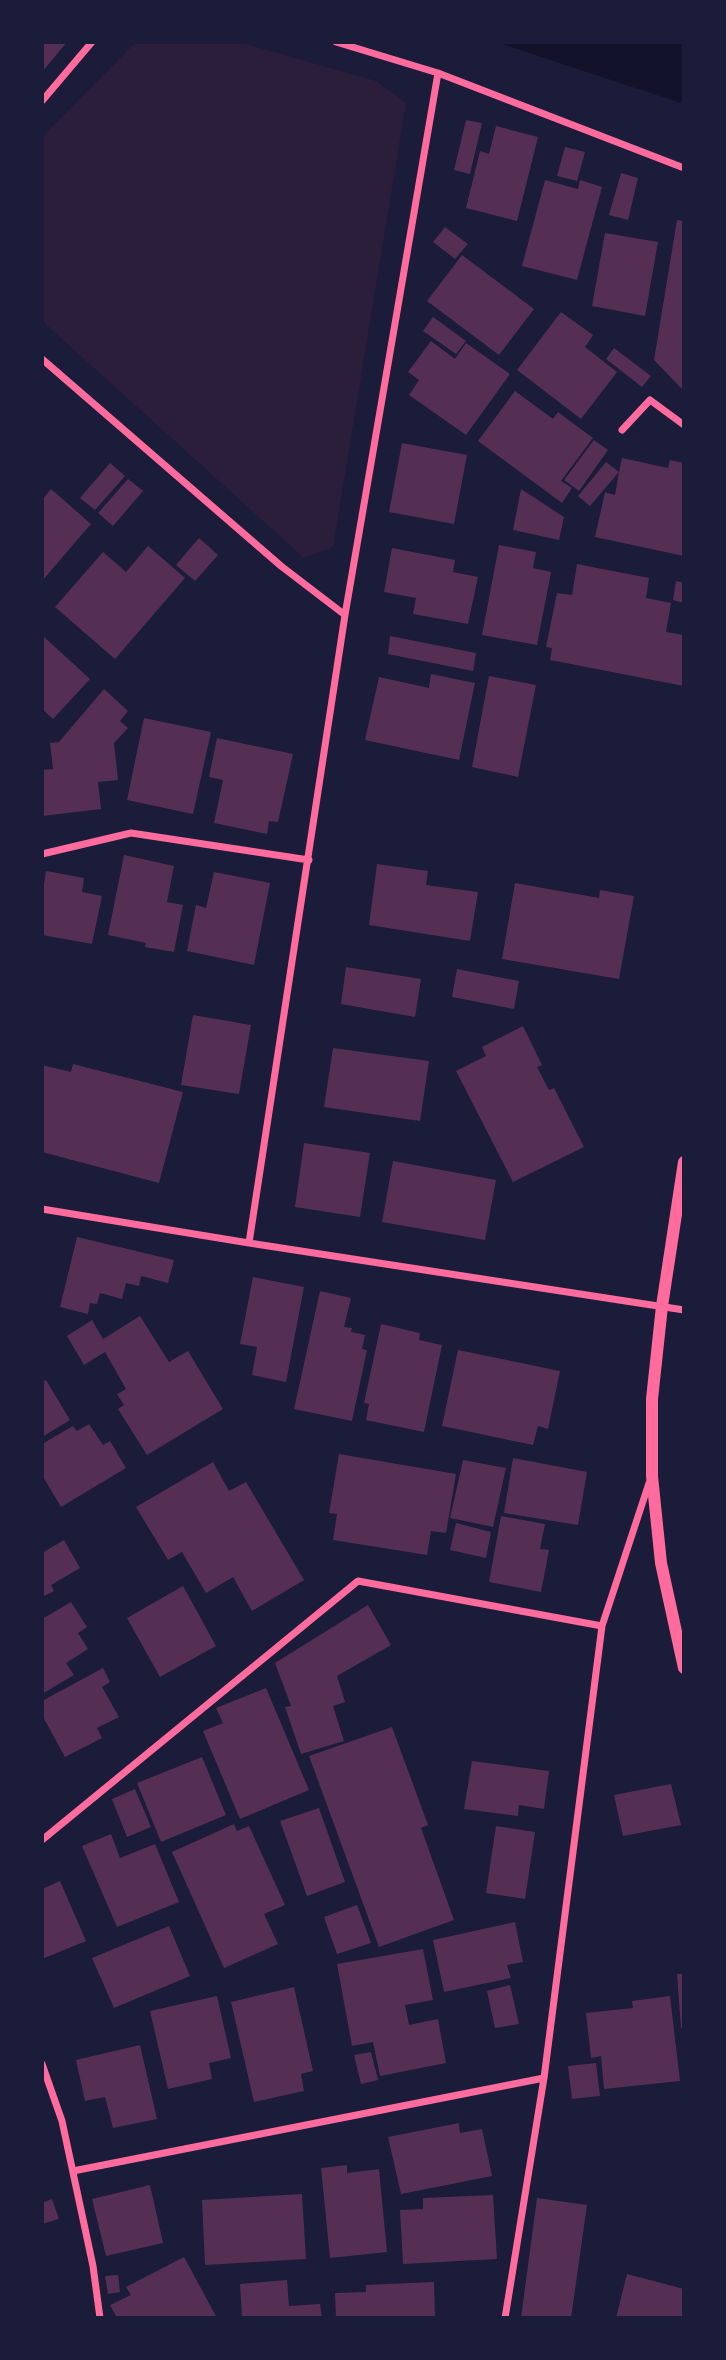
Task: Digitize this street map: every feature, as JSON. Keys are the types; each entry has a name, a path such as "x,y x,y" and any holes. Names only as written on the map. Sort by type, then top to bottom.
{"street":[{"path":"42,101 92,42"},
{"path":"336,42 438,73 684,168"},
{"path":"249,1243 345,615 438,73"},
{"path":"42,359 281,566 345,615"},
{"path":"622,430 650,400 684,425"},
{"path":"42,854 131,833 309,860"},
{"path":"684,1162 662,1306 652,1399 652,1476 661,1563 684,1668"},
{"path":"42,1209 684,1310"},
{"path":"505,2318 544,2078 602,1626 652,1476"},
{"path":"42,1840 358,1580 602,1626"},
{"path":"42,2063 62,2121 93,2266 100,2318"},
{"path":"73,2171 544,2078"}],"shaded area":[{"path":"136,42 239,42 376,81 406,103 333,547 304,558 42,321 42,137"},
{"path":"496,42 684,42 684,104"}],"building":[{"path":"42,42 67,42 42,72"},
{"path":"466,120 482,123 470,174 454,170"},
{"path":"496,126 538,137 517,221 466,208 480,151 489,154"},
{"path":"565,147 585,152 577,181 557,176"},
{"path":"621,173 638,178 628,220 609,215"},
{"path":"545,180 578,189 580,180 602,187 577,280 522,266"},
{"path":"677,220 684,221 684,391 654,360"},
{"path":"445,227 468,244 455,259 433,242"},
{"path":"605,233 658,242 645,316 592,306"},
{"path":"462,255 534,309 499,355 427,301"},
{"path":"561,312 593,335 585,347 617,372 581,419 517,370"},
{"path":"433,317 466,341 456,354 423,331"},
{"path":"431,341 455,359 466,343 510,374 466,435 409,395 419,380 408,372"},
{"path":"614,348 651,376 642,387 606,359"},
{"path":"515,391 553,419 558,412 593,438 561,481 572,488 562,503 478,441"},
{"path":"594,440 608,450 579,491 564,480"},
{"path":"402,443 467,455 454,524 389,512"},
{"path":"622,458 668,468 670,460 684,463 684,556 595,537 605,492 615,495"},
{"path":"606,462 619,472 590,506 578,496"},
{"path":"110,463 125,476 95,510 80,498"},
{"path":"128,479 143,491 113,526 98,513"},
{"path":"51,489 91,524 42,581 42,500"},
{"path":"521,489 564,517 559,540 513,530"},
{"path":"199,538 218,555 195,581 176,565"},
{"path":"499,545 536,552 533,568 551,572 537,645 482,635"},
{"path":"148,546 185,578 115,659 55,607 103,552 126,572"},
{"path":"392,548 455,560 453,572 478,577 468,624 413,614 416,598 384,592"},
{"path":"577,564 649,578 646,598 671,603 666,632 684,635 684,686 550,660 552,648 546,647 557,593 572,595"},
{"path":"676,581 684,583 684,603 673,600"},
{"path":"42,635 90,679 53,719 42,709"},
{"path":"390,636 476,653 473,671 388,654"},
{"path":"431,674 475,683 459,760 365,740 379,677 429,688"},
{"path":"489,676 536,685 518,777 472,767"},
{"path":"104,689 128,711 120,721 128,728 114,743 118,780 98,782 101,809 42,816 42,770 53,769 50,743 59,742"},
{"path":"144,718 211,732 193,814 127,800"},
{"path":"217,738 293,754 278,822 269,821 267,834 214,823 223,780 209,777"},
{"path":"124,855 174,866 167,902 183,905 174,952 145,947 146,943 108,935"},
{"path":"377,864 428,871 426,885 478,892 470,941 369,925"},
{"path":"46,871 84,878 82,892 102,896 92,944 42,935 42,884"},
{"path":"214,872 270,883 254,965 187,951 196,905 206,908"},
{"path":"515,883 599,898 600,890 634,896 619,979 502,959"},
{"path":"346,967 421,979 415,1017 341,1004"},
{"path":"457,969 519,981 514,1009 452,997"},
{"path":"193,1015 251,1025 239,1094 181,1085"},
{"path":"523,1026 542,1065 537,1067 549,1090 554,1088 584,1147 513,1182 456,1071 486,1056 482,1047"},
{"path":"333,1048 429,1061 420,1121 324,1107"},
{"path":"73,1064 183,1092 159,1183 42,1152 42,1065 71,1072"},
{"path":"304,1143 370,1153 360,1217 295,1207"},
{"path":"393,1161 496,1180 485,1240 382,1222"},
{"path":"77,1237 174,1260 168,1283 141,1276 139,1286 126,1283 122,1299 100,1293 97,1304 90,1303 88,1314 60,1307"},
{"path":"253,1277 304,1287 286,1382 252,1375 257,1347 240,1344"},
{"path":"320,1291 351,1298 344,1327 352,1328 351,1332 365,1335 362,1349 367,1350 352,1421 294,1409"},
{"path":"140,1316 169,1362 188,1351 223,1409 147,1455 118,1409 124,1405 117,1394 126,1389 105,1352 84,1365 67,1336 92,1320 103,1339"},
{"path":"381,1324 420,1333 419,1340 442,1345 424,1432 366,1420 369,1404 364,1403"},
{"path":"458,1350 560,1371 548,1429 538,1426 533,1445 442,1426"},
{"path":"46,1380 70,1420 42,1437 42,1382"},
{"path":"89,1424 103,1445 110,1441 126,1468 61,1507 42,1475 42,1444 73,1426 77,1431"},
{"path":"339,1454 456,1474 446,1533 431,1531 427,1555 333,1540 337,1514 329,1513"},
{"path":"513,1458 587,1472 578,1525 504,1513"},
{"path":"463,1460 506,1468 493,1527 450,1518"},
{"path":"213,1462 229,1491 246,1482 304,1580 252,1611 233,1577 206,1593 182,1552 168,1560 136,1507"},
{"path":"501,1516 545,1524 540,1549 549,1550 541,1592 489,1582"},
{"path":"456,1523 491,1532 486,1558 450,1550"},
{"path":"64,1540 80,1568 51,1585 54,1591 42,1597 42,1553"},
{"path":"183,1586 216,1646 160,1677 127,1618"},
{"path":"71,1602 87,1627 78,1633 88,1649 66,1663 74,1675 42,1694 42,1619"},
{"path":"368,1605 391,1645 337,1676 345,1702 333,1706 344,1741 301,1754 285,1707 291,1706 275,1663"},
{"path":"103,1668 110,1682 102,1687 119,1717 97,1728 102,1738 65,1757 42,1715 42,1701"},
{"path":"266,1688 309,1790 240,1819 203,1731 223,1723 216,1708"},
{"path":"392,1727 428,1825 421,1828 454,1920 379,1947 309,1756"},
{"path":"202,1757 226,1815 161,1842 137,1783"},
{"path":"472,1761 549,1771 544,1809 519,1805 518,1816 464,1809"},
{"path":"671,1784 681,1825 623,1836 614,1795"},
{"path":"135,1789 151,1827 127,1837 112,1799"},
{"path":"319,1808 345,1882 307,1896 280,1821"},
{"path":"234,1824 237,1831 249,1826 285,1905 264,1914 278,1944 224,1968 172,1852"},
{"path":"496,1826 535,1832 525,1899 486,1893"},
{"path":"111,1834 120,1858 155,1844 179,1902 117,1927 82,1846"},
{"path":"60,1881 86,1941 42,1959 42,1889"},
{"path":"357,1905 371,1943 337,1954 324,1917"},
{"path":"515,1922 523,1962 507,1965 511,1978 444,1992 433,1940"},
{"path":"169,1926 190,1976 114,2008 92,1958"},
{"path":"423,1949 433,2000 405,2005 409,2025 438,2019 446,2063 380,2076 373,2042 352,2046 337,1964"},
{"path":"677,1974 684,1974 684,2028 681,2028"},
{"path":"510,1985 519,2024 495,2028 487,1991"},
{"path":"294,1987 313,2071 301,2074 304,2091 254,2102 231,2002"},
{"path":"217,1996 231,2058 209,2063 212,2079 168,2089 150,2011"},
{"path":"670,1996 680,2081 604,2089 601,2056 591,2058 586,2013 633,2008 632,2001"},
{"path":"140,2045 157,2119 113,2128 105,2097 85,2101 76,2060"},
{"path":"371,2052 378,2080 361,2084 354,2055"},
{"path":"596,2063 600,2096 572,2099 568,2066"},
{"path":"459,2123 460,2133 482,2129 492,2176 401,2194 388,2137"},
{"path":"347,2165 347,2173 379,2169 387,2252 330,2258 321,2168"},
{"path":"150,2185 163,2243 106,2256 92,2199"},
{"path":"302,2194 306,2259 205,2265 202,2200"},
{"path":"493,2195 497,2259 403,2264 400,2210 423,2209 423,2198"},
{"path":"537,2198 587,2205 571,2318 521,2318"},
{"path":"52,2199 59,2219 42,2224 42,2203"},
{"path":"184,2257 217,2318 117,2318 110,2305 131,2295 126,2287"},
{"path":"627,2274 684,2289 684,2318 616,2318"},
{"path":"118,2275 120,2292 108,2294 105,2276"},
{"path":"287,2280 289,2306 320,2304 322,2318 242,2318 240,2284"},
{"path":"434,2282 435,2318 336,2318 335,2293 366,2292 366,2285"}]}
